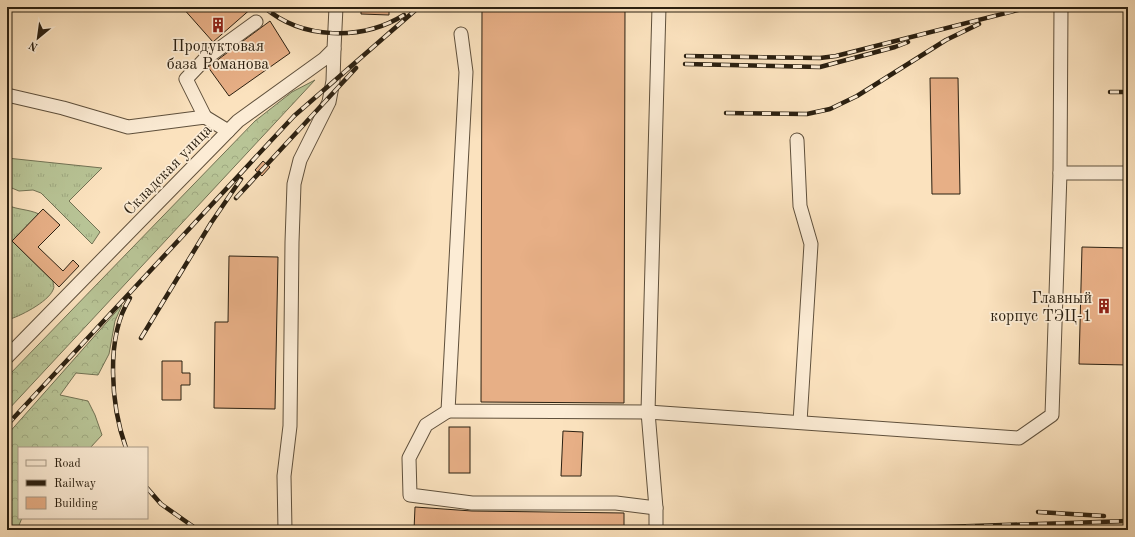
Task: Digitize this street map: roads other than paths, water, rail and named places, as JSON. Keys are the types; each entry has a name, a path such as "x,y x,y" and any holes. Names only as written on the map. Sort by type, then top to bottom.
{"street":[{"path":"286,530 284,476 290,426 294,184 300,160 329,102 332,87 336,7"},
{"path":"656,530 656,508 648,412 658,7"},
{"path":"656,508 616,504 472,503 410,495 409,458 426,425 448,411 648,412 1019,438 1052,415 1060,173 1061,7"},
{"path":"228,130 205,117 186,79 205,60 256,22"},
{"path":"448,411 465,80 461,34"},
{"name":"Складская улица","path":"7,357 228,130 254,109 324,59 334,49"},
{"path":"7,95 63,108 128,127 205,117"},
{"path":"798,140 800,206 811,244 800,422"},
{"path":"1060,173 1128,174"}],"railway":[{"path":"264,7 279,18 296,26 314,31 332,33 351,33 370,29 404,15"},
{"path":"7,425 294,116 419,7"},
{"path":"686,56 820,58 836,56 1030,7"},
{"path":"726,113 807,114 830,109 857,96 946,40 979,24"},
{"path":"685,64 820,67 895,47 908,42"},
{"path":"236,198 356,68"},
{"path":"1110,92 1128,92"},
{"path":"141,338 211,223 241,179"},
{"path":"126,447 117,412 113,372 117,332 122,314 130,298"},
{"path":"148,489 161,504 198,530"},
{"path":"1038,512 1104,516"},
{"path":"912,528 1128,521"}],"place":[{"name":"Продуктовая база Романова","path":"218,25"},
{"name":"Главный корпус ТЭЦ-1","path":"1104,306"}]}
